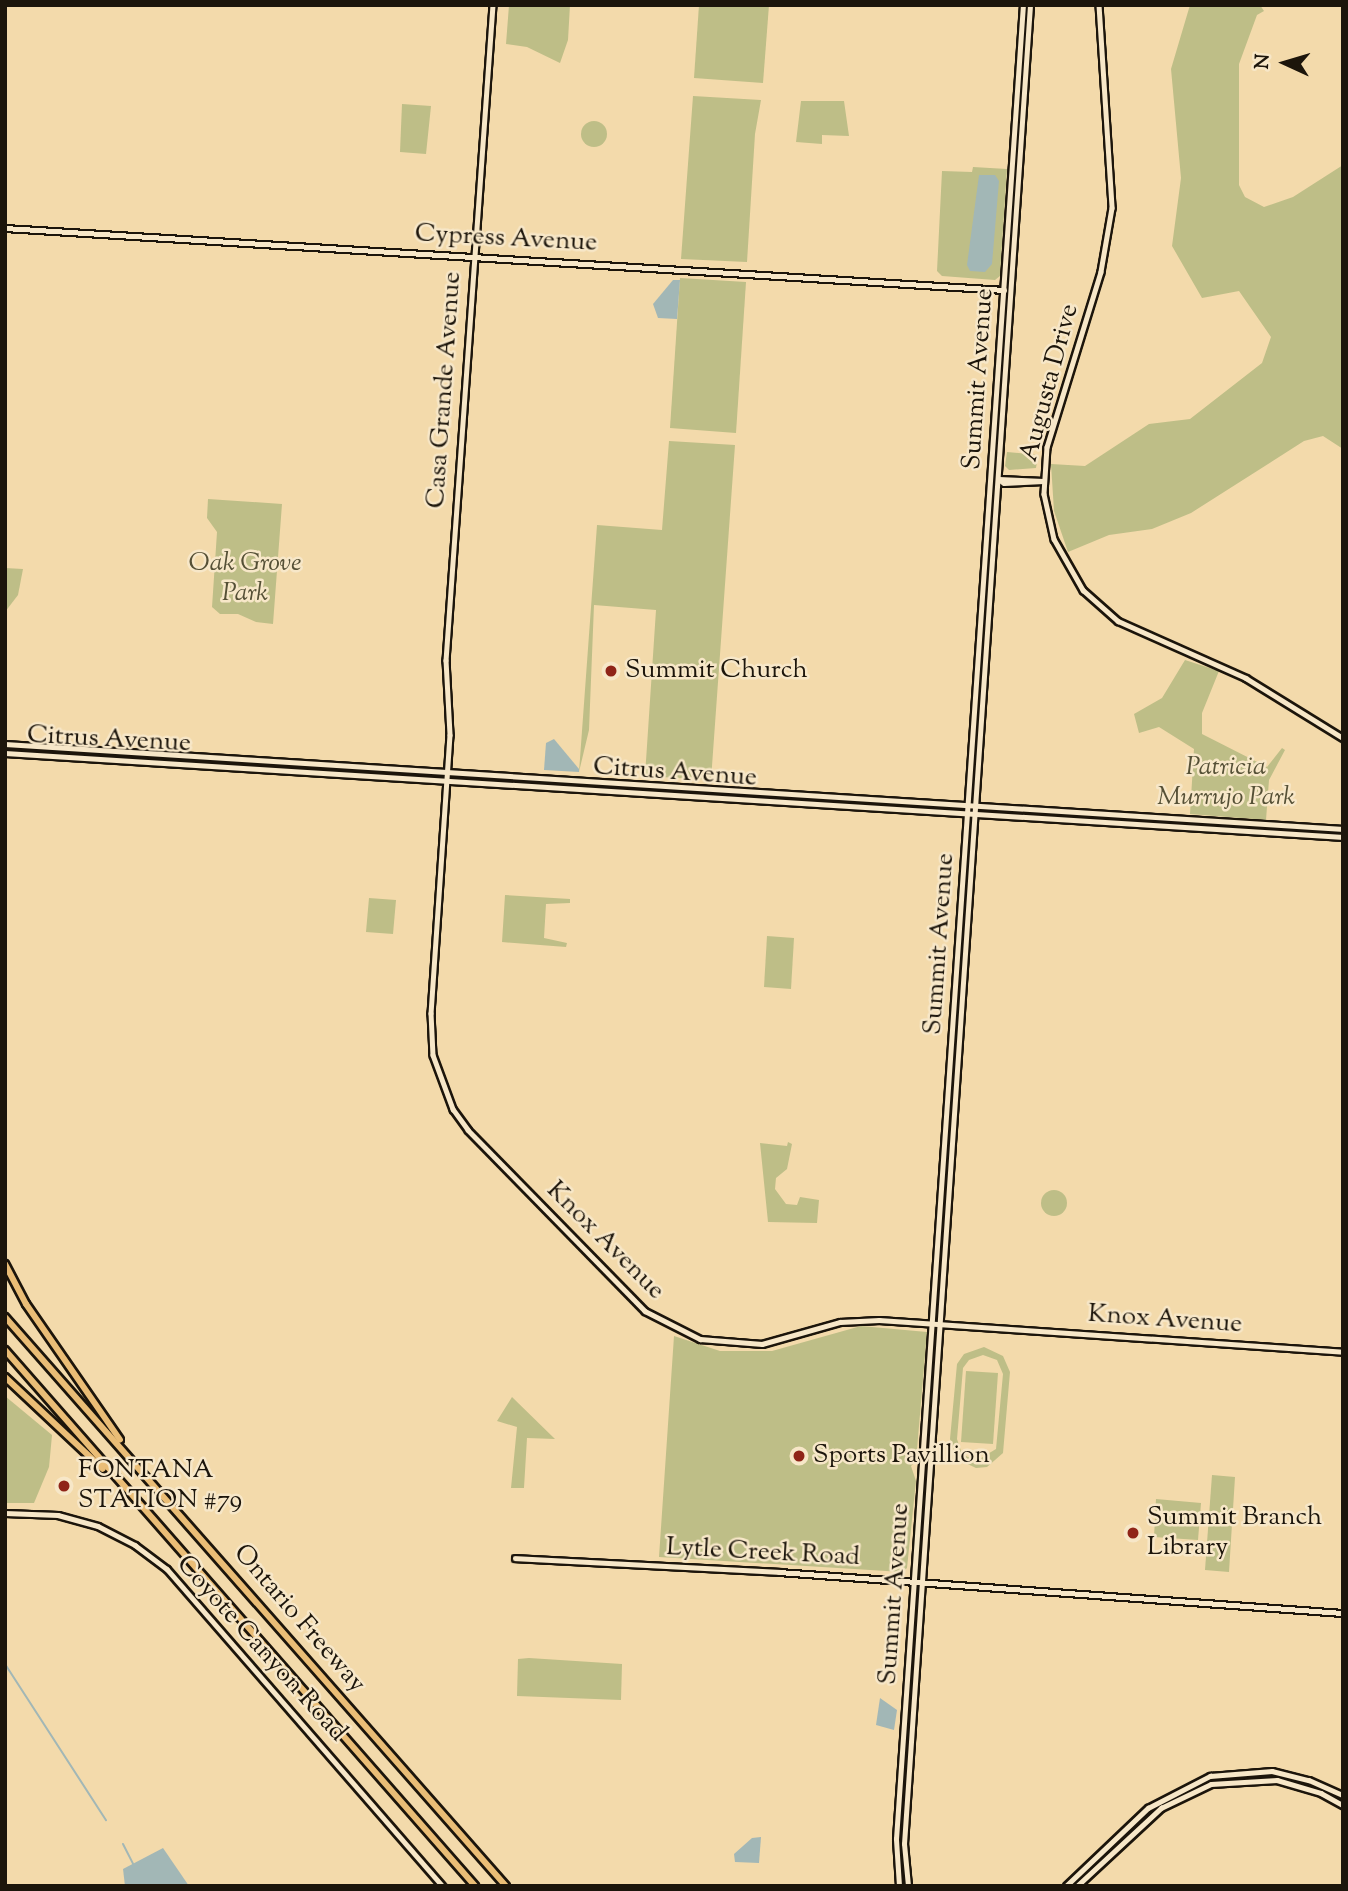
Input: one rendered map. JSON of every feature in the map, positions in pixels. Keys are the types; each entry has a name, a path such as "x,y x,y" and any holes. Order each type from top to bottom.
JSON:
{"highway":[{"path":"5,1264 26,1304 115,1426 122,1445"},
{"name":"Ontario Freeway","path":"5,1317 122,1445 506,1886"},
{"name":"Ontario Freeway","path":"5,1350 475,1886"},
{"path":"5,1377 125,1488"}],"main road":[{"name":"Casa Grande Avenue","path":"447,778 446,660 493,5"},
{"name":"Summit Avenue","path":"899,1886 896,1839 934,1324 1023,5"},
{"name":"Summit Avenue","path":"908,1886 904,1843 924,1583 1030,5"},
{"name":"Augusta Drive","path":"1098,5 1112,177 1111,224 1101,272 1049,438 1044,481 1047,513 1059,551 1083,590 1106,612 1146,635 1246,678 1343,738"},
{"name":"Cypress Avenue","path":"5,228 1004,290"},
{"path":"999,479 1044,481"},
{"name":"Citrus Avenue","path":"5,744 977,803 1343,829"},
{"name":"Citrus Avenue","path":"5,753 976,811 1343,837"},
{"name":"Knox Avenue","path":"447,778 431,1038 442,1087 468,1130 645,1311 687,1335 750,1346 854,1320 1343,1352"},
{"name":"Coyote Canyon Road","path":"5,1513 58,1515 98,1527 135,1545 167,1569 443,1886"},
{"name":"Lytle Creek Road","path":"515,1558 914,1581 1343,1614"},
{"path":"1066,1886 1148,1808 1178,1788 1210,1776 1272,1772 1309,1780 1343,1796"},
{"path":"1077,1886 1161,1808 1211,1784 1277,1780 1321,1793 1343,1805"}],"green space":[{"path":"509,5 570,5 568,40 560,63 527,47 506,44"},
{"path":"699,5 769,5 763,83 694,78"},
{"path":"1190,5 1260,5 1264,11 1257,15 1239,64 1239,185 1245,197 1264,207 1293,197 1343,165 1343,449 1323,436 1304,441 1191,513 1152,529 1109,535 1068,552 1054,511 1051,464 1085,466 1149,424 1190,419 1262,363 1271,337 1239,291 1202,298 1172,246 1181,178 1171,69"},
{"path":"693,96 761,100 755,134 747,262 681,259"},
{"path":"801,101 844,101 849,136 822,135 822,144 796,142"},
{"path":"402,104 431,106 426,154 400,152"},
{"path":"594,121 603,125 607,134 603,143 594,147 585,143 581,134 585,125"},
{"path":"973,167 1007,169 1000,276 995,280 942,276 937,271 942,171 972,172"},
{"path":"680,278 746,282 736,433 670,428"},
{"path":"669,441 735,445 711,780 645,776 656,610 594,605 589,730 579,772 597,525 662,530"},
{"path":"1007,452 1038,455 1036,468 1009,470 1005,466"},
{"name":"Oak Grove Park","path":"208,499 282,504 273,624 256,622 238,614 220,614 212,607 217,532 207,518"},
{"path":"5,568 23,569 18,595 5,612"},
{"name":"Patricia Murrujo Park","path":"1185,660 1219,671 1202,713 1202,734 1267,767 1282,748 1285,750 1269,780 1266,820 1190,814 1194,749 1159,727 1139,733 1134,714 1162,698"},
{"path":"505,895 570,899 570,903 546,904 544,938 567,943 566,947 502,942"},
{"path":"369,898 396,900 393,934 366,932"},
{"path":"767,936 794,938 791,989 764,987"},
{"path":"788,1142 792,1144 787,1169 776,1178 775,1189 786,1204 797,1205 800,1197 819,1200 817,1223 768,1222 760,1143 787,1146"},
{"path":"1054,1190 1063,1194 1067,1203 1063,1212 1054,1216 1045,1212 1041,1203 1045,1194"},
{"path":"861,1326 927,1332 916,1461 911,1466 916,1481 907,1568 902,1572 659,1557 674,1336 720,1351 772,1351"},
{"path":"984,1347 1003,1356 1010,1372 1003,1453 987,1467 976,1468 957,1459 950,1439 957,1364 964,1354","holes":["983,1355 997,1360 1003,1374 996,1449 976,1461 962,1454 957,1439 963,1368 969,1360"]},
{"path":"966,1371 998,1373 993,1444 961,1442"},
{"path":"5,1396 52,1435 49,1467 34,1503 5,1503"},
{"path":"512,1397 555,1439 527,1438 524,1488 511,1488 517,1427 497,1421"},
{"path":"1212,1475 1235,1477 1229,1572 1205,1570"},
{"path":"1156,1499 1201,1503 1198,1540 1154,1537"},
{"path":"518,1659 622,1664 621,1700 517,1696"}],"shaded area":[{"path":"979,175 995,175 999,181 992,264 985,272 970,271 967,265"},
{"path":"673,280 680,280 677,319 658,318 653,304"},
{"path":"554,739 579,772 544,770 546,743"},
{"path":"880,1698 897,1710 894,1730 876,1725"},
{"path":"761,1837 759,1863 735,1862 734,1854 752,1838"},
{"path":"163,1848 189,1886 125,1886 123,1869"}],"waterway":[{"path":"5,1664 106,1820"},
{"path":"123,1844 133,1864"}],"place":[{"name":"Summit Church","path":"611,671"},
{"name":"Sports Pavillion","path":"799,1456"},
{"name":"FONTANA STATION #79","path":"64,1486"},
{"name":"Summit Branch Library","path":"1133,1533"}]}
